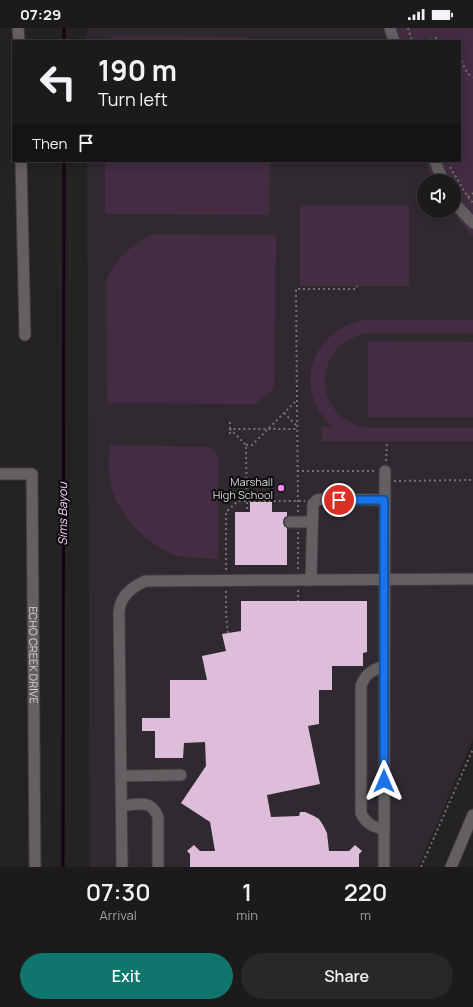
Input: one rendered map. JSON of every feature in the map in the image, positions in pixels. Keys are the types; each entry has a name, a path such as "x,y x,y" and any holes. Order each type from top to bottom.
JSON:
{"street":[{"path":"18,28 19,40"},
{"path":"390,28 394,40"},
{"path":"21,162 24,335"},
{"path":"435,162 440,174"},
{"path":"461,210 473,223"},
{"name":"ECHO CREEK DRIVE","path":"0,474 32,474 35,867"},
{"path":"384,867 385,476"},
{"path":"311,580 313,504 317,500 324,499 384,500"},
{"path":"294,522 312,522"},
{"path":"122,867 119,612 123,598 132,587 145,581 473,579"},
{"path":"384,666 372,670 363,680 361,686 361,813 364,819 374,827 384,829"},
{"path":"121,776 181,775"},
{"path":"122,806 142,804 151,806 155,810 158,817 158,867"},
{"path":"451,867 473,816"}],"path":[{"path":"408,28 412,40"},
{"path":"429,40 436,38"},
{"path":"461,59 469,75 473,77"},
{"path":"448,164 473,203"},
{"path":"468,197 473,193"},
{"path":"298,601 294,522 298,501 296,289 356,289 357,286"},
{"path":"246,445 252,445 297,400"},
{"path":"284,413 297,425"},
{"path":"230,422 230,436"},
{"path":"230,428 297,429"},
{"path":"230,428 246,445 247,509"},
{"path":"385,476 387,441"},
{"path":"297,471 473,480"},
{"path":"228,634 225,581 226,512 238,501 309,501 313,504"},
{"path":"422,867 473,749"}],"shaded area":[{"path":"87,28 383,28 387,40 87,40"},
{"path":"383,28 473,28 473,236 457,218 461,218 461,174 430,174 426,162 461,162 461,40 387,40"},
{"path":"111,36 248,37 248,40 112,40"},
{"name":"Marshall High School","path":"87,162 426,162 430,174 417,174 417,218 457,218 473,236 473,739 418,867 90,867"},
{"path":"105,162 270,162 269,215 105,214"},
{"path":"300,205 409,205 409,286 300,286"},
{"path":"155,234 276,235 274,389 256,404 107,403 106,284 108,276 112,268 124,254 132,247"},
{"path":"364,320 473,320 473,333 370,333 344,342 331,357 325,376 325,385 328,397 337,413 353,424 370,428 473,428 473,441 322,441 322,427 333,427 320,412 313,396 310,380 313,363 320,348 331,336 346,326"},
{"path":"368,341 473,342 473,417 368,417"},
{"path":"110,445 210,447 219,457 218,559 177,556 155,545 136,529 120,508 111,485 109,472"}],"building":[{"path":"250,502 272,502 272,512 287,512 287,516 284,518 283,522 284,526 287,528 287,565 235,565 235,512 250,512"},
{"path":"241,601 367,601 367,652 363,653 363,666 332,666 332,690 319,690 319,724 308,726 320,784 267,795 271,817 299,816 300,812 305,812 319,819 327,833 329,851 349,851 355,845 362,851 359,854 359,867 190,867 190,854 187,851 194,845 200,851 215,851 210,822 181,803 206,766 205,742 184,743 183,758 155,758 155,731 142,731 142,718 170,718 170,680 207,680 202,656 226,651 222,634 241,631"}],"waterway":[{"name":"Sims Bayou","path":"64,28 64,40"},
{"name":"Sims Bayou","path":"63,867 64,162"}],"place":[{"name":"Marshall High School","path":"281,488"}],"route":[{"path":"339,500 384,500 384,781"}]}
